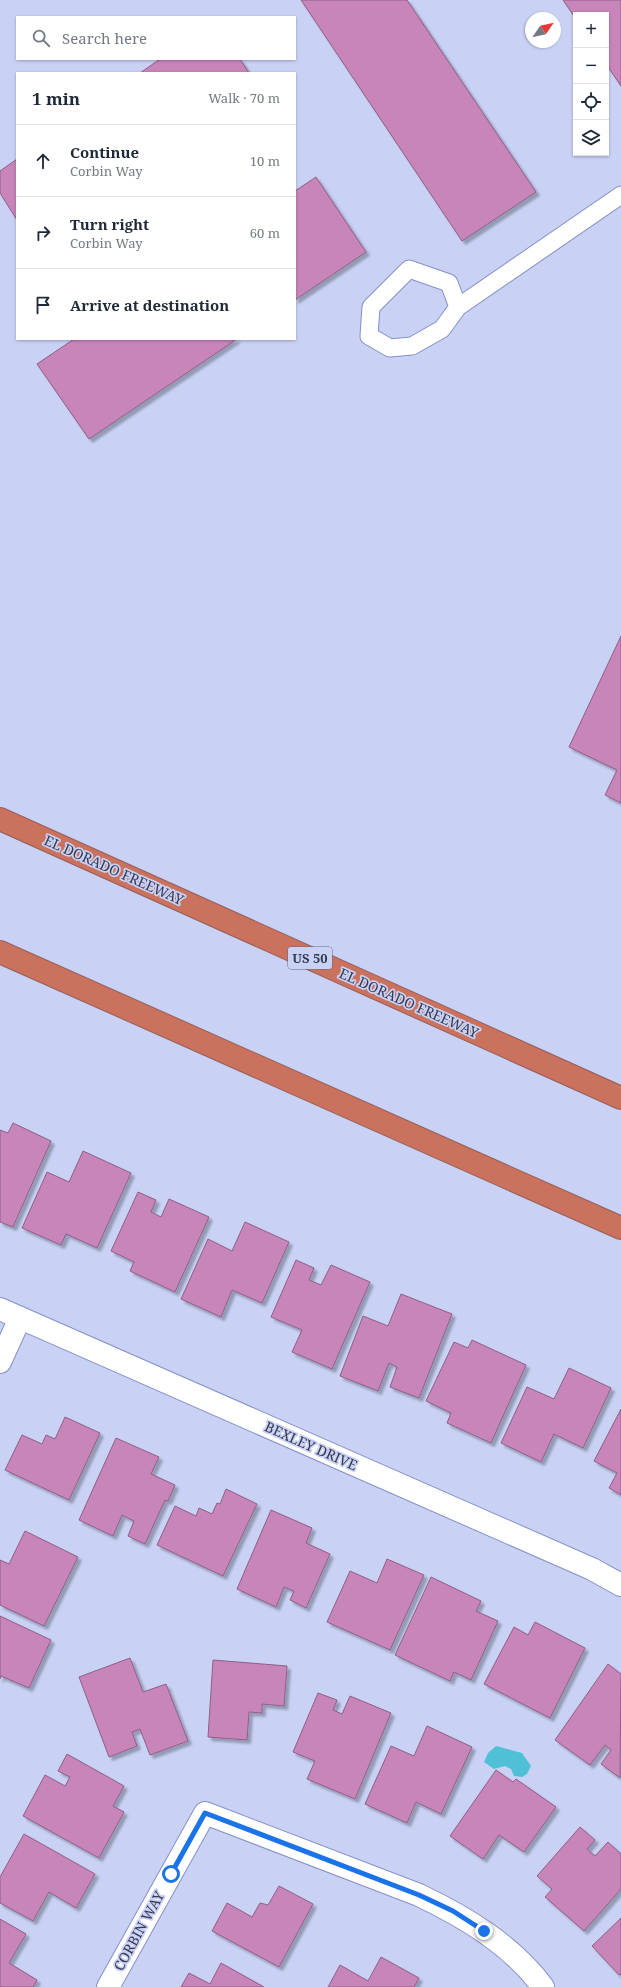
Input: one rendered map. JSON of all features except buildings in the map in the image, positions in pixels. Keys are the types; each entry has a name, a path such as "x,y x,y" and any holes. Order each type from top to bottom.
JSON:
{"highway":[{"name":"EL DORADO FREEWAY","path":"0,819 621,1098"},
{"path":"0,952 621,1228"}],"street":[{"name":"BEXLEY DRIVE","path":"0,1309 592,1569 621,1585"},
{"path":"0,1362 20,1318"},
{"name":"CORBIN WAY","path":"108,1987 205,1813 419,1895 453,1911 484,1931 513,1955 543,1987"}],"lane":[{"path":"458,307 449,283 409,269 371,307 369,336 390,348 412,346 442,329 458,307 621,195"}],"water":[{"path":"496,1746 522,1753 531,1766 527,1774 522,1777 514,1776 511,1769 505,1766 494,1769 484,1762 488,1753"}],"route":[{"path":"171,1874 205,1813 419,1895 453,1911 484,1931"}]}
